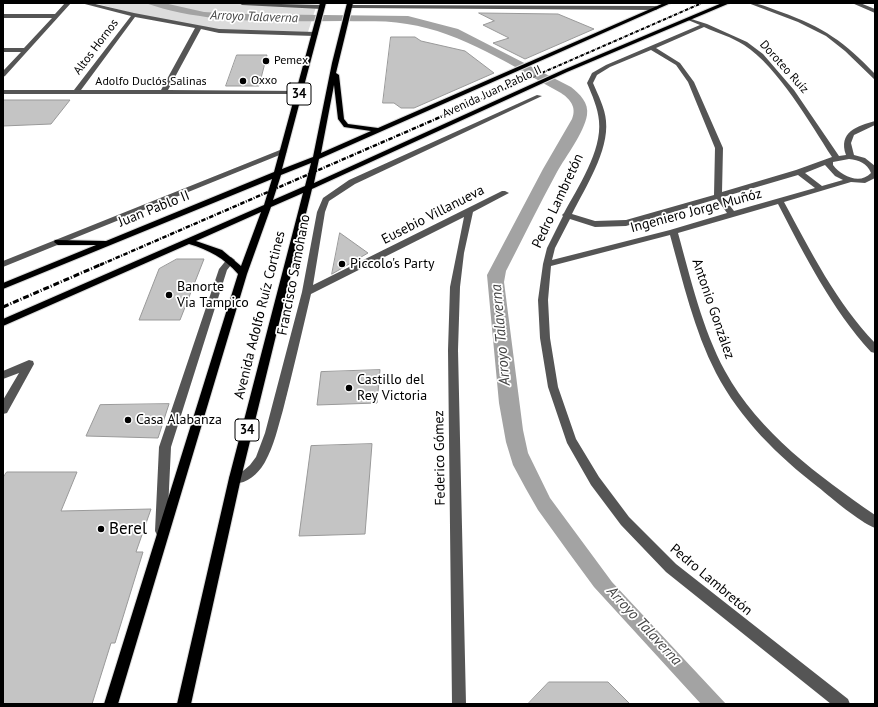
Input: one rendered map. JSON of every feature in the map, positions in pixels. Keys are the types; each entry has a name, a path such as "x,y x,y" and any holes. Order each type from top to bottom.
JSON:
{"main road":[{"name":"Avenida Juan Pablo II","path":"316,158 668,3"},
{"name":"Avenida Juan Pablo II","path":"268,205 565,70 728,3"},
{"name":"Avenida Adolfo Ruíz Cortines","path":"111,704 243,274 268,205 322,5"},
{"name":"Avenida Adolfo Ruíz Cortines","path":"184,704 235,478 316,158 335,63 349,5"},
{"path":"335,63 341,119 346,126 381,130"},
{"name":"Juan Pablo II","path":"3,286 276,173 316,158"},
{"path":"3,322 268,205"},
{"path":"188,241 214,249 231,260 243,274"},
{"path":"58,242 109,242"}],"street":[{"path":"3,75 68,3"},
{"path":"84,3 134,15 235,32 315,34"},
{"path":"243,3 322,5"},
{"path":"752,3 786,15 828,35 875,78"},
{"path":"854,3 875,11"},
{"path":"349,5 601,5 656,8"},
{"name":"Altos Hornos","path":"75,93 134,15"},
{"path":"3,16 55,16"},
{"name":"Doroteo Ruíz","path":"690,19 745,43 761,55 792,91 833,159 829,165 836,173 851,180"},
{"name":"Pedro Lambretón","path":"705,25 608,66 594,74 591,78 591,88 601,111 603,122 602,139 593,164 566,215 551,248 546,264 543,300 545,338 553,388 571,440 595,481 625,521 671,568 843,704"},
{"path":"163,93 199,27"},
{"path":"651,47 672,58 678,64 691,82 700,100 719,148 718,195 732,214"},
{"path":"3,50 26,50"},
{"name":"Adolfo Duclós Salinas","path":"3,92 299,92"},
{"name":"Francisco Samohano","path":"235,478 246,475 254,469 263,452 282,394 307,292 317,226 326,200 352,182 540,96"},
{"path":"874,177 874,169 869,164 851,157 846,147 848,137 854,132 875,123"},
{"path":"3,264 283,152"},
{"name":"Ingeniero Jorge Muñóz","path":"566,215 595,224 626,223 799,172 833,159 851,157"},
{"path":"799,172 820,188"},
{"name":"Ingeniero Jorge Muñóz","path":"546,264 673,232 820,188 851,180 867,180 874,177"},
{"name":"Eusebio Villanueva","path":"307,292 505,193"},
{"path":"780,201 824,283 845,316 875,349"},
{"name":"Federico Gómez","path":"459,704 453,350 455,288 460,253 469,212"},
{"name":"Antonio González","path":"673,232 708,345 721,374 742,405 774,442 812,475 875,522"},
{"path":"161,538 165,447 222,269 231,260"},
{"path":"3,375 29,364 3,410"}],"shaded area":[{"path":"94,3 222,3 316,7 308,32 218,30 136,14"}],"water":[{"name":"Arroyo Talaverna","path":"145,3 164,3 204,12 237,14 408,16 458,29 571,87 581,96 587,107 585,122 537,209 506,271 504,282 523,430 528,453 550,498 612,582 726,704 701,704 594,587 538,510 513,465 506,442 499,403 487,275 543,169 572,119 574,111 570,101 561,93 487,52 447,34 427,28 383,22 268,21 218,18 169,10"}],"building":[{"path":"479,13 558,14 594,29 525,59 493,43 509,38 483,25 494,21"},
{"path":"391,37 415,37 421,41 465,51 494,73 414,108 401,108 394,103 383,103"},
{"path":"237,55 267,55 259,86 226,86"},
{"path":"3,100 70,100 51,124 3,126"},
{"name":"Piccolo's Party","path":"340,233 368,253 332,274"},
{"name":"Banorte Via Tampico","path":"177,259 204,259 180,320 139,320 159,269"},
{"name":"Castillo del Rey Victoria","path":"380,370 377,403 317,405 321,372"},
{"name":"Casa Alabanza","path":"169,404 158,438 86,436 100,405"},
{"path":"372,444 365,534 299,536 311,446"},
{"path":"7,472 77,472 61,511 151,509 136,552 143,552 115,643 111,643 92,704 3,704 3,478"},
{"path":"549,682 608,682 630,704 528,704"}],"railway":[{"path":"443,116 702,3"},
{"path":"100,265 445,115"},
{"path":"3,307 102,264"}],"place":[{"name":"Pemex","path":"266,61"},
{"name":"Oxxo","path":"243,81"},
{"name":"Piccolo's Party","path":"342,264"},
{"name":"Banorte Via Tampico","path":"169,295"},
{"name":"Castillo del Rey Victoria","path":"349,388"},
{"name":"Casa Alabanza","path":"128,420"},
{"name":"Berel","path":"101,529"}]}
